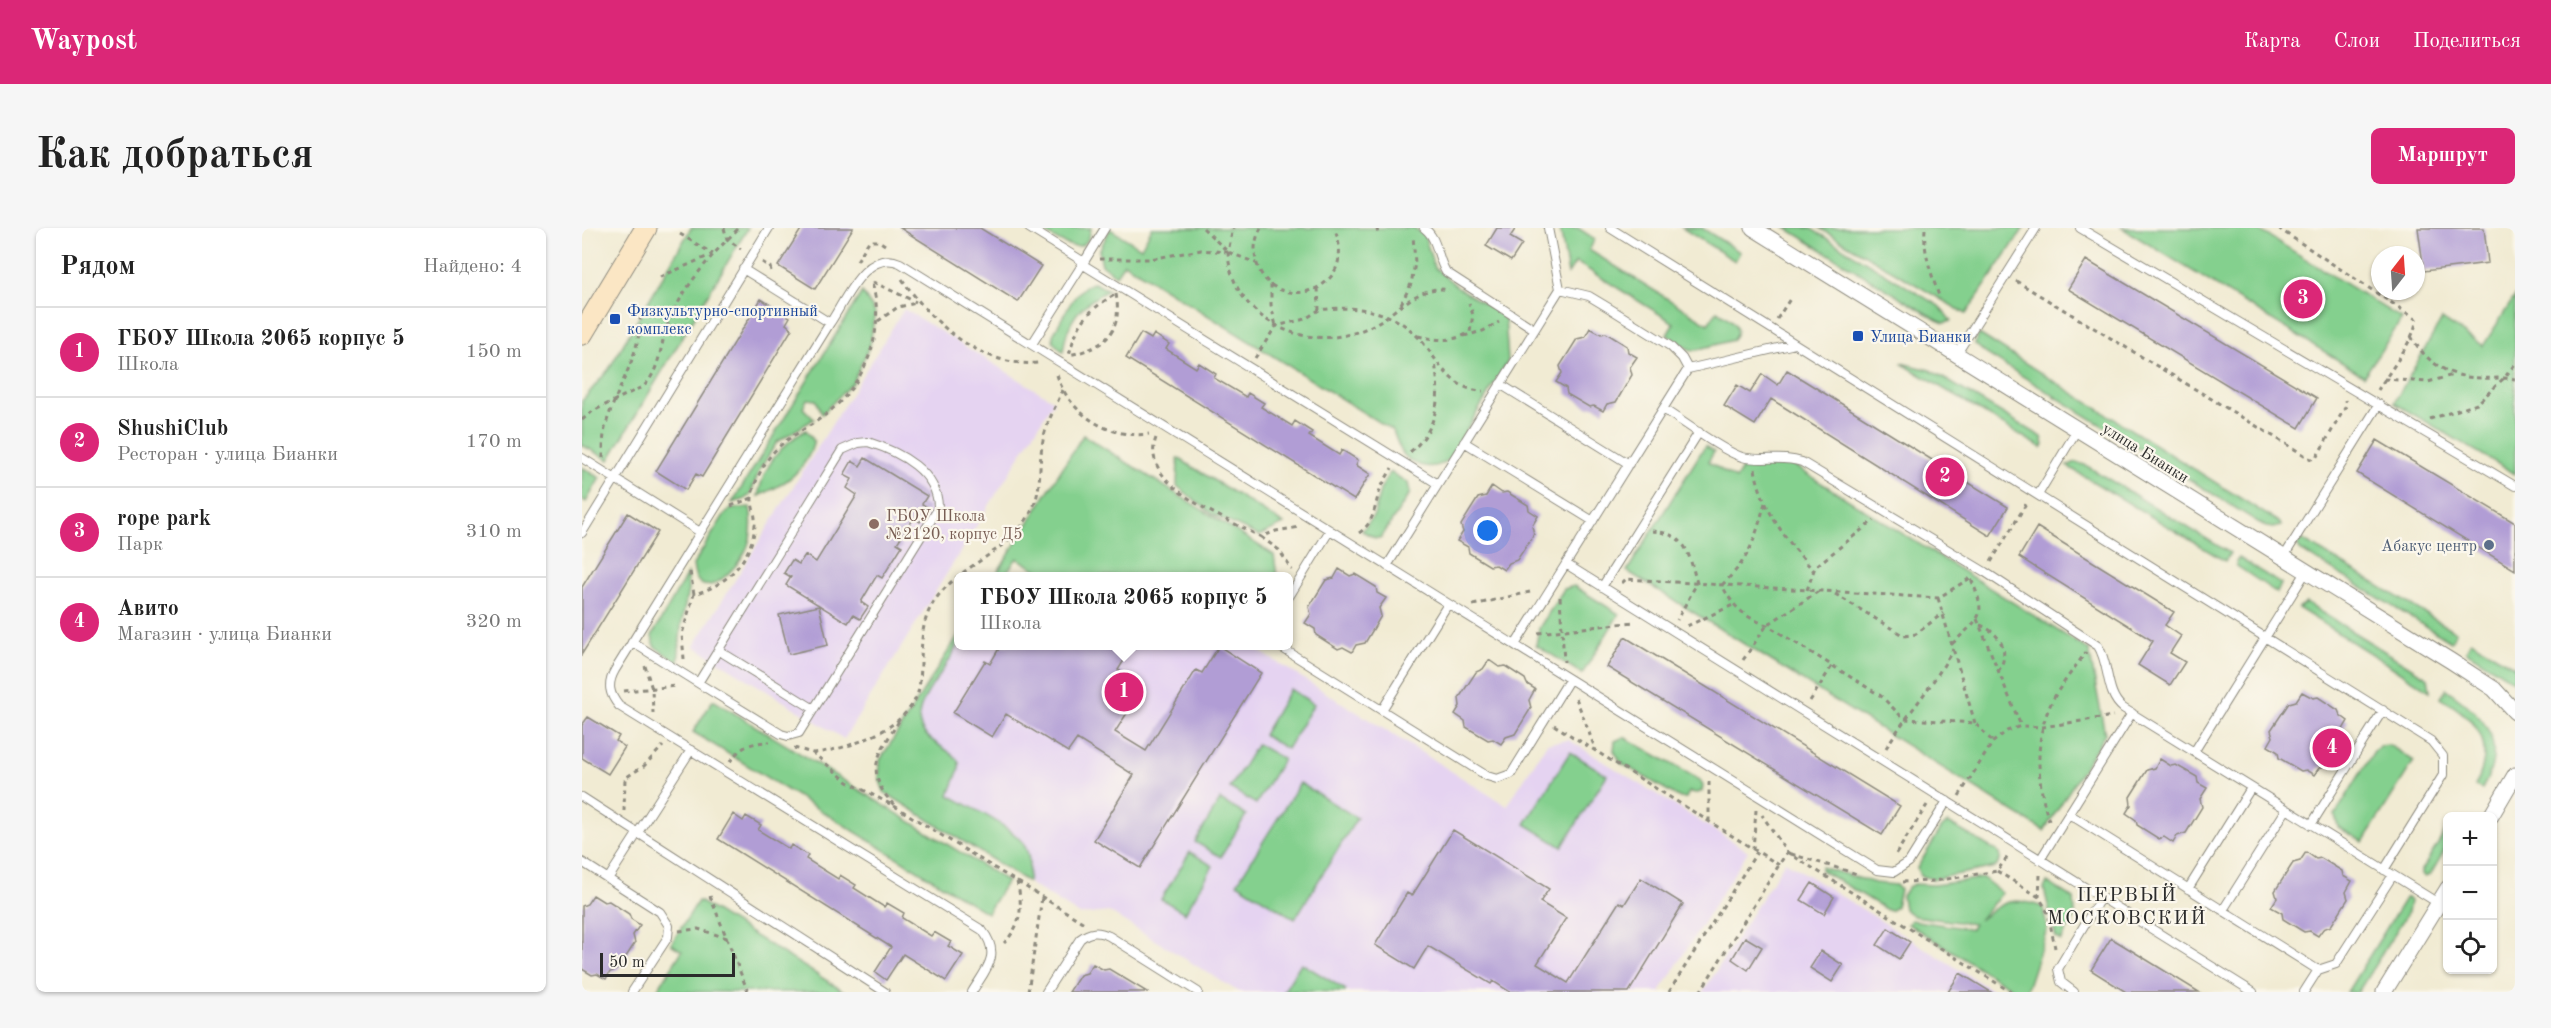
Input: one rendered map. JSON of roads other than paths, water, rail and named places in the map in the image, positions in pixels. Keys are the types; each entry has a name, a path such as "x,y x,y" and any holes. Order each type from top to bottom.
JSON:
{"main road":[{"path":"582,334 646,228"}],"street":[{"name":"улица Бианки","path":"1753,228 2493,689 2515,712"},
{"path":"2493,812 2515,775"},
{"path":"2384,992 2443,896"}],"lane":[{"path":"582,534 769,228"},
{"path":"1029,228 1249,368 1438,484"},
{"path":"1032,344 1105,228"},
{"path":"1424,228 1433,237 1438,258 1446,272 1534,329"},
{"path":"1387,566 1560,289 1548,228"},
{"path":"1610,228 2431,741 2440,749 2445,765 2443,775 2384,870"},
{"path":"1956,355 2036,228"},
{"path":"2079,228 2515,486"},
{"path":"972,992 991,963 992,953 989,939 982,930 619,706 610,693 612,675 830,323 863,273 878,262 886,260 900,263 1032,344 1877,870 1894,872 1909,862 1950,803"},
{"path":"743,269 830,323"},
{"path":"1560,289 1589,296 1670,346 1682,358 1688,369"},
{"path":"1515,645 1688,369 1795,344"},
{"path":"1498,387 1629,464"},
{"path":"2283,558 2379,404"},
{"path":"1663,409 1736,454 1754,459 1787,458 1802,462 1985,572 2093,642 2105,659 2115,699 2132,713 2438,903"},
{"path":"2036,494 2077,430"},
{"path":"1602,587 1700,432"},
{"path":"631,644 781,734 788,736 799,733 938,509 936,489 923,471 884,447 868,442 858,443 842,450 698,683"},
{"path":"1464,442 1593,521"},
{"path":"582,459 700,532"},
{"path":"1293,590 1330,530"},
{"path":"1566,564 2253,992"},
{"path":"2194,752 2306,572"},
{"path":"1382,710 1448,604"},
{"path":"718,650 814,709"},
{"path":"1287,650 1487,776 1497,779 1511,774 1569,680"},
{"path":"2311,825 2383,710"},
{"path":"2040,860 2132,713"},
{"path":"608,879 691,750"},
{"path":"2188,889 2251,788"},
{"path":"582,797 885,992"},
{"path":"2223,910 2286,810"},
{"path":"2069,814 2318,970"},
{"path":"582,862 660,912 669,926 668,937 632,992"},
{"path":"2304,992 2318,970 2336,964 2393,875"},
{"path":"2074,992 2061,982 2058,969 2101,897"},
{"path":"1046,992 1080,939 1086,934 1098,932 1109,936 1186,989 1198,992"}],"place":[{"name":"rope park","path":"2303,299"},
{"name":"Физкультурно-спортивный комплекс","path":"615,319"},
{"name":"Улица Бианки","path":"1858,336"},
{"name":"ShushiClub","path":"1945,477"},
{"name":"ГБОУ Школа №2120, корпус Д5","path":"874,524"},
{"name":"Абакус центр","path":"2489,545"},
{"name":"ГБОУ Школа 2065 корпус 5","path":"1124,692"},
{"name":"Авито","path":"2332,748"}],"district":[{"name":"ПЕРВЫЙ МОСКОВСКИЙ","path":"2127,906"}]}
